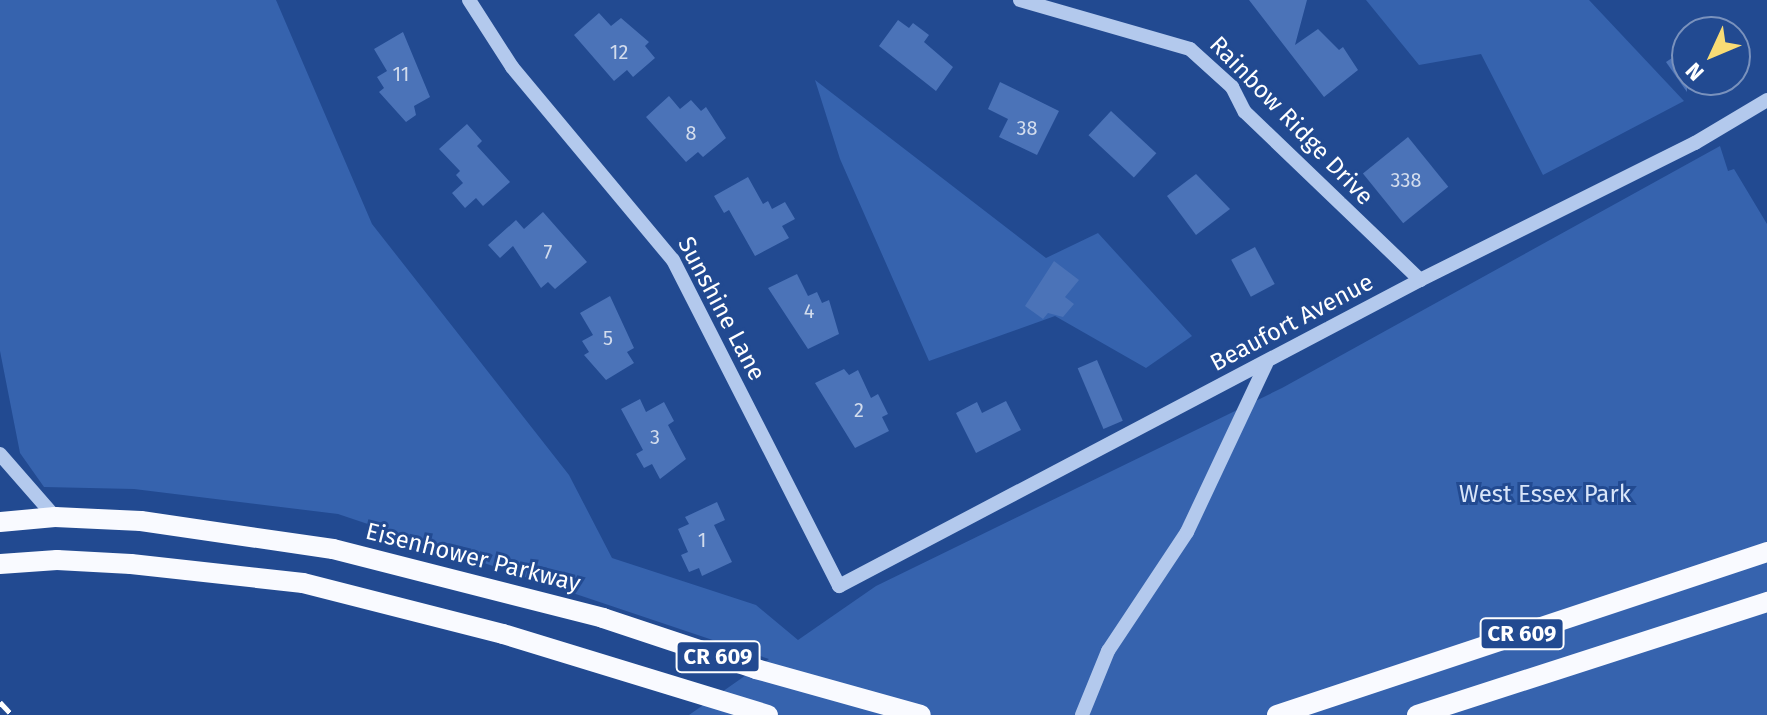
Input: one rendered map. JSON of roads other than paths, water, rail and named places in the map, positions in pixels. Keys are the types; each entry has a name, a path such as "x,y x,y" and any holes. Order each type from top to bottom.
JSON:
{"main road":[{"name":"Eisenhower Parkway","path":"0,522 55,517 141,521 333,549 603,618 756,669 921,715"},
{"name":"CR 609","path":"1277,715 1767,552"},
{"name":"CR 609","path":"0,564 57,560 131,564 303,583 503,634 768,715"},
{"name":"CR 609","path":"1417,715 1767,602"}],"street":[{"name":"Sunshine Lane","path":"469,0 512,67 673,260 839,586"},
{"name":"Rainbow Ridge Drive","path":"1020,0 1190,49 1232,87 1245,112 1420,280"},
{"name":"Beaufort Avenue","path":"839,586 1420,280 1695,143 1767,100"},
{"path":"1082,715 1108,651 1187,532 1266,363"},
{"path":"0,454 55,517"}],"railway":[{"path":"0,702 12,715"}],"park label":[{"name":"West Essex Park","path":"1545,495"}]}
